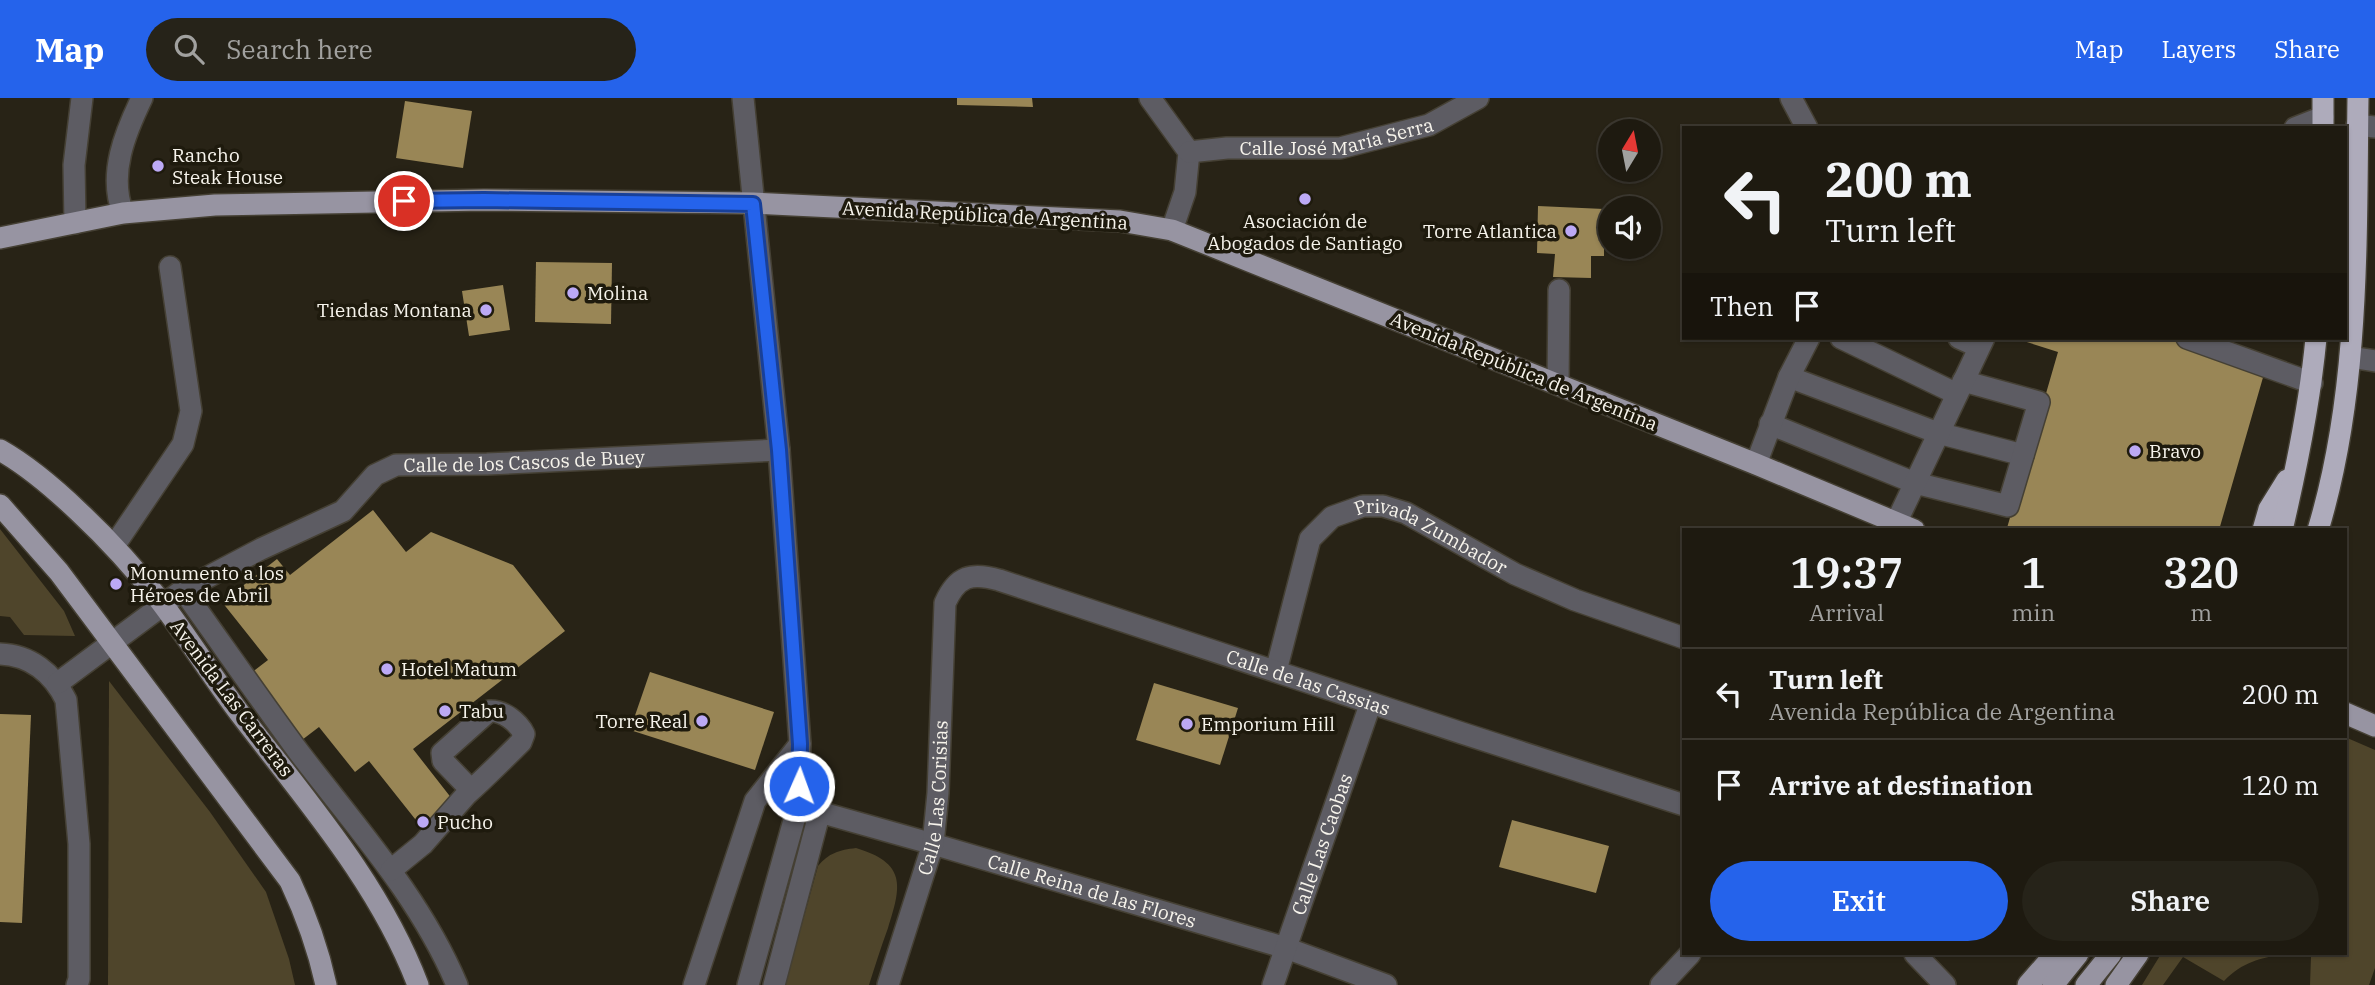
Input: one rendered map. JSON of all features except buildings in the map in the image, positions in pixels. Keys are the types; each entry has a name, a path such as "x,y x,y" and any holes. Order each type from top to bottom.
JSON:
{"highway":[{"path":"2318,528 2342,420 2350,357 2366,126 2358,98"},
{"path":"2282,528 2298,464 2312,383 2316,340"},
{"path":"2264,528 2269,509 2298,464"}],"main road":[{"name":"Avenida República de Argentina","path":"0,238 123,212 215,205 484,200 753,204 1120,221 1172,230 1756,464 1905,527"},
{"name":"Avenida Las Carreras","path":"0,450 50,484 114,546 162,604 240,714 311,803 357,870 390,927 418,985"},
{"path":"0,505 60,572 290,881 319,951 326,985"},
{"path":"2347,714 2375,726"},
{"path":"2028,985 2053,955"},
{"path":"2053,985 2077,955"},
{"path":"2085,985 2110,955"},
{"path":"2116,985 2137,955"}],"street":[{"path":"75,223 74,165 82,98"},
{"path":"123,212 118,199 118,163 128,127 142,98"},
{"path":"743,98 779,450 800,744 798,806 748,985"},
{"path":"1150,98 1189,152 1185,192 1172,230"},
{"name":"Calle José María Serra","path":"1189,152 1227,148 1340,148 1429,125 1478,98"},
{"path":"1790,98 1806,126"},
{"path":"2299,126 2323,114"},
{"path":"114,546 183,444 191,411 170,267"},
{"path":"1558,384 1559,290"},
{"path":"1756,464 1789,377 1808,340"},
{"path":"1770,424 1915,483 2008,506 2039,402 1960,388 1846,340"},
{"path":"2193,340 2312,383"},
{"path":"1905,527 1915,483 1981,342"},
{"path":"2350,357 2375,361"},
{"path":"1789,377 1938,433 2023,455"},
{"name":"Calle de los Cascos de Buey","path":"58,683 183,590 342,511 375,475 396,465 487,464 779,450"},
{"name":"Privada Zumbador","path":"1276,671 1311,539 1332,517 1363,506 1383,506 1406,513 1515,574 1575,600 1682,637"},
{"name":"Calle de las Cassias","path":"945,603 951,589 962,579 985,576 1276,671 1370,705 1682,804"},
{"path":"183,590 299,751 391,870 436,939 457,985"},
{"name":"Calle Las Corisias","path":"888,985 933,844 938,793 945,603"},
{"path":"0,654 12,654 39,665 58,683 66,699 79,844 77,985"},
{"name":"Calle Las Caobas","path":"1273,985 1370,705"},
{"path":"694,985 755,801 800,744"},
{"path":"391,870 423,844 471,790"},
{"name":"Calle Reina de las Flores","path":"798,806 1286,948 1385,985"},
{"path":"774,985 820,811"},
{"path":"1661,985 1689,955"},
{"path":"1916,955 1945,985"}],"shaded area":[{"path":"0,529 64,611 75,636 24,635 10,617 0,616"},
{"path":"109,681 210,812 266,892 295,985 108,985"},
{"path":"2347,738 2375,750 2375,968 2369,985 2310,985 2311,957 2347,955"},
{"path":"856,848 884,861 896,877 893,913 869,985 785,985 818,866 835,853"},
{"path":"2160,955 2280,955 2252,962 2224,981 2183,957 2163,985 2142,985"}],"place":[{"name":"Rancho Steak House","path":"158,166"},
{"name":"Asociación de Abogados de Santiago","path":"1305,199"},
{"name":"Torre Atlantica","path":"1571,231"},
{"name":"Molina","path":"573,293"},
{"name":"Tiendas Montana","path":"486,310"},
{"name":"Bravo","path":"2135,451"},
{"name":"Monumento a los Héroes de Abril","path":"116,584"},
{"name":"Hotel Matum","path":"387,669"},
{"name":"Tabu","path":"445,711"},
{"name":"Torre Real","path":"702,721"},
{"name":"Emporium Hill","path":"1187,724"},
{"name":"Pucho","path":"423,822"}],"route":[{"path":"404,201 753,204 779,450 800,744 799,786"}]}
